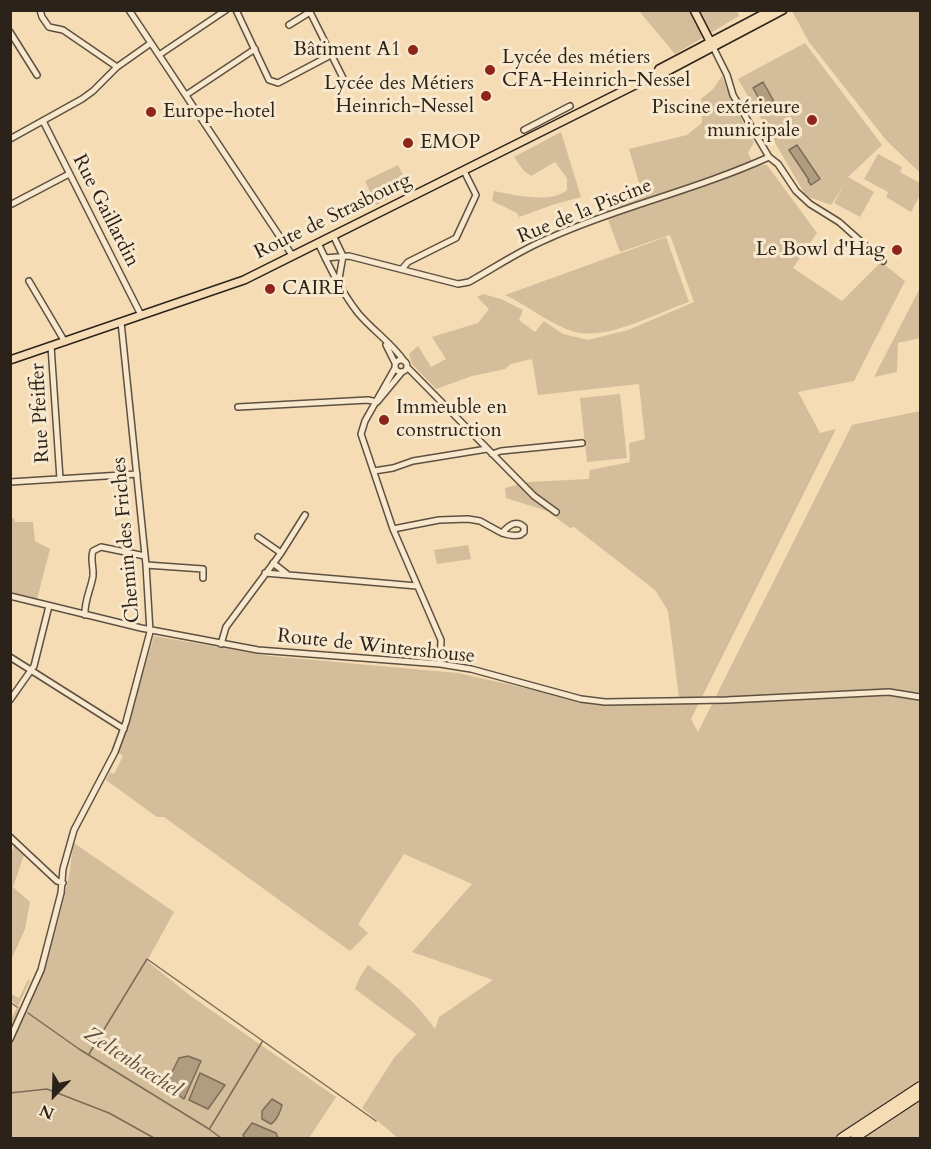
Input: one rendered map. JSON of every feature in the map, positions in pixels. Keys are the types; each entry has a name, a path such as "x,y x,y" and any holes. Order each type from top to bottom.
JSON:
{"highway":[{"path":"841,1138 921,1086"},
{"path":"855,1138 921,1095"}],"main road":[{"path":"694,10 712,45"},
{"name":"Route de Strasbourg","path":"10,360 244,280 657,74 662,74 771,10"},
{"name":"Route de Strasbourg","path":"712,45 783,10"}],"street":[{"path":"40,10 42,17 50,27 63,30 117,67"},
{"path":"129,10 292,255"},
{"path":"159,55 226,10"},
{"path":"236,10 269,80 278,83 331,56"},
{"path":"289,26 309,11 346,84"},
{"path":"10,32 37,75"},
{"path":"10,139 93,91 117,67 151,43"},
{"path":"712,45 727,75 733,95 769,156 778,164 796,191 810,204 839,222 884,261"},
{"path":"186,95 255,49"},
{"path":"524,130 570,106"},
{"name":"Rue Gaillardin","path":"43,121 141,315"},
{"name":"Rue de la Piscine","path":"325,258 349,256 458,284 469,282 544,240 736,172 769,156"},
{"path":"402,269 408,262 456,238 476,195 464,171"},
{"path":"10,205 69,174"},
{"path":"333,235 343,256 338,284"},
{"path":"318,243 338,284 404,368"},
{"path":"29,281 65,342"},
{"name":"Chemin des Friches","path":"10,1040 41,970 67,875 69,849 78,820 115,752 124,729 150,630 146,565 121,322"},
{"path":"382,339 395,366"},
{"name":"Rue Pfeiffer","path":"51,346 60,479"},
{"path":"440,664 441,640 393,529 362,434 363,425 398,361 421,380 534,496 556,512"},
{"path":"395,366 404,368"},
{"path":"375,405 404,368"},
{"path":"238,407 353,400 375,405"},
{"path":"492,454 501,451 582,443"},
{"path":"375,471 413,461 487,448"},
{"path":"10,482 137,474"},
{"path":"221,644 226,627 281,553 304,515"},
{"path":"393,529 439,520 468,519 480,521 502,533"},
{"path":"258,537 281,553"},
{"path":"85,615 84,607 93,575 91,556 93,551 101,547 145,556"},
{"path":"273,563 289,575"},
{"path":"146,565 203,569 203,578"},
{"path":"265,573 417,586"},
{"name":"Route de Wintershouse","path":"10,596 150,630 258,651 440,664 471,669 580,699 605,702 889,692 921,697"},
{"path":"10,700 32,670 49,606"},
{"path":"10,657 124,729"},
{"path":"10,837 44,868 58,876 63,883"}],"shaded area":[{"path":"639,11 737,11 739,16 675,54"},
{"path":"792,11 920,11 920,173 886,140 809,42"},
{"name":"Piscine extérieure municipale","path":"805,43 882,145 848,177 874,192 860,217 834,203 844,185 831,205 806,196 738,79"},
{"path":"722,76 731,100 754,142 748,153 754,165 767,165 817,233 793,268 842,301 881,262 905,281 854,381 798,392 820,433 836,429 691,719 698,732 852,425 920,411 920,1138 398,1138 362,1108 394,1058 416,1034 355,989 368,965 404,994 435,1029 439,1017 493,980 412,952 472,884 404,854 358,924 368,933 350,951 164,817 157,817 106,780 110,772 114,774 123,756 119,753 154,636 269,656 458,673 595,705 679,697 668,611 655,590 574,527 570,528 547,511 506,498 505,488 528,482 589,479 590,470 630,462 629,443 645,439 639,384 538,395 532,359 436,389 412,364 409,354 418,346 431,367 446,359 432,337 478,323 489,309 477,297 483,294 501,299 523,310 519,320 535,332 544,321 563,334 588,340 628,330 694,302 670,235 620,252 604,209 643,196 629,149 687,135 702,123 701,99 713,89"},
{"path":"763,82 776,105 766,111 753,88"},
{"path":"561,132 581,197 519,217 517,213 492,201 494,191 542,198 552,197 567,190 567,178 555,162 531,176 524,171 514,157"},
{"path":"797,145 820,179 811,185 789,150"},
{"path":"878,154 902,167 900,172 920,183 920,195 911,212 886,197 888,192 864,179"},
{"path":"398,165 409,188 376,205 365,181"},
{"path":"666,237 689,302 628,326 611,331 580,333 558,325 505,295"},
{"path":"920,288 920,338 898,343 897,372 874,377"},
{"path":"620,394 627,458 587,462 580,398"},
{"path":"10,518 14,518 15,522 33,522 35,541 50,549 37,599 11,592"},
{"path":"468,545 471,559 437,564 434,550"},
{"path":"74,843 174,912 147,961 192,997 336,1097 309,1138 11,1138 11,1019 18,1006 28,1010 46,962 69,875"},
{"path":"14,846 24,855 13,887 30,902 25,929 11,960 10,857"},
{"path":"28,980 30,981 18,1006 11,1000 10,993 19,998"},
{"path":"188,1056 201,1061 184,1099 165,1086 179,1058"},
{"path":"200,1073 225,1085 208,1109 189,1100"},
{"path":"272,1099 282,1105 278,1116 271,1124 262,1119 262,1111"},
{"path":"252,1123 276,1133 278,1138 244,1138 243,1135"}],"waterway":[{"path":"89,1054 147,959 376,1121"},
{"name":"Zeltenbaechel","path":"10,1002 17,1007"},
{"name":"Zeltenbaechel","path":"28,1013 79,1049 221,1138"},
{"path":"210,1128 262,1042"},
{"path":"10,1093 47,1089 109,1113 154,1138"}],"place":[{"name":"Bâtiment A1","path":"413,50"},
{"name":"Lycée des métiers CFA-Heinrich-Nessel","path":"490,70"},
{"name":"Lycée des Métiers Heinrich-Nessel","path":"486,96"},
{"name":"Europe-hotel","path":"151,112"},
{"name":"Piscine extérieure municipale","path":"812,120"},
{"name":"EMOP","path":"408,143"},
{"name":"Le Bowl d'Hag","path":"897,250"},
{"name":"CAIRE","path":"270,289"},
{"name":"Immeuble en construction","path":"384,420"}]}
